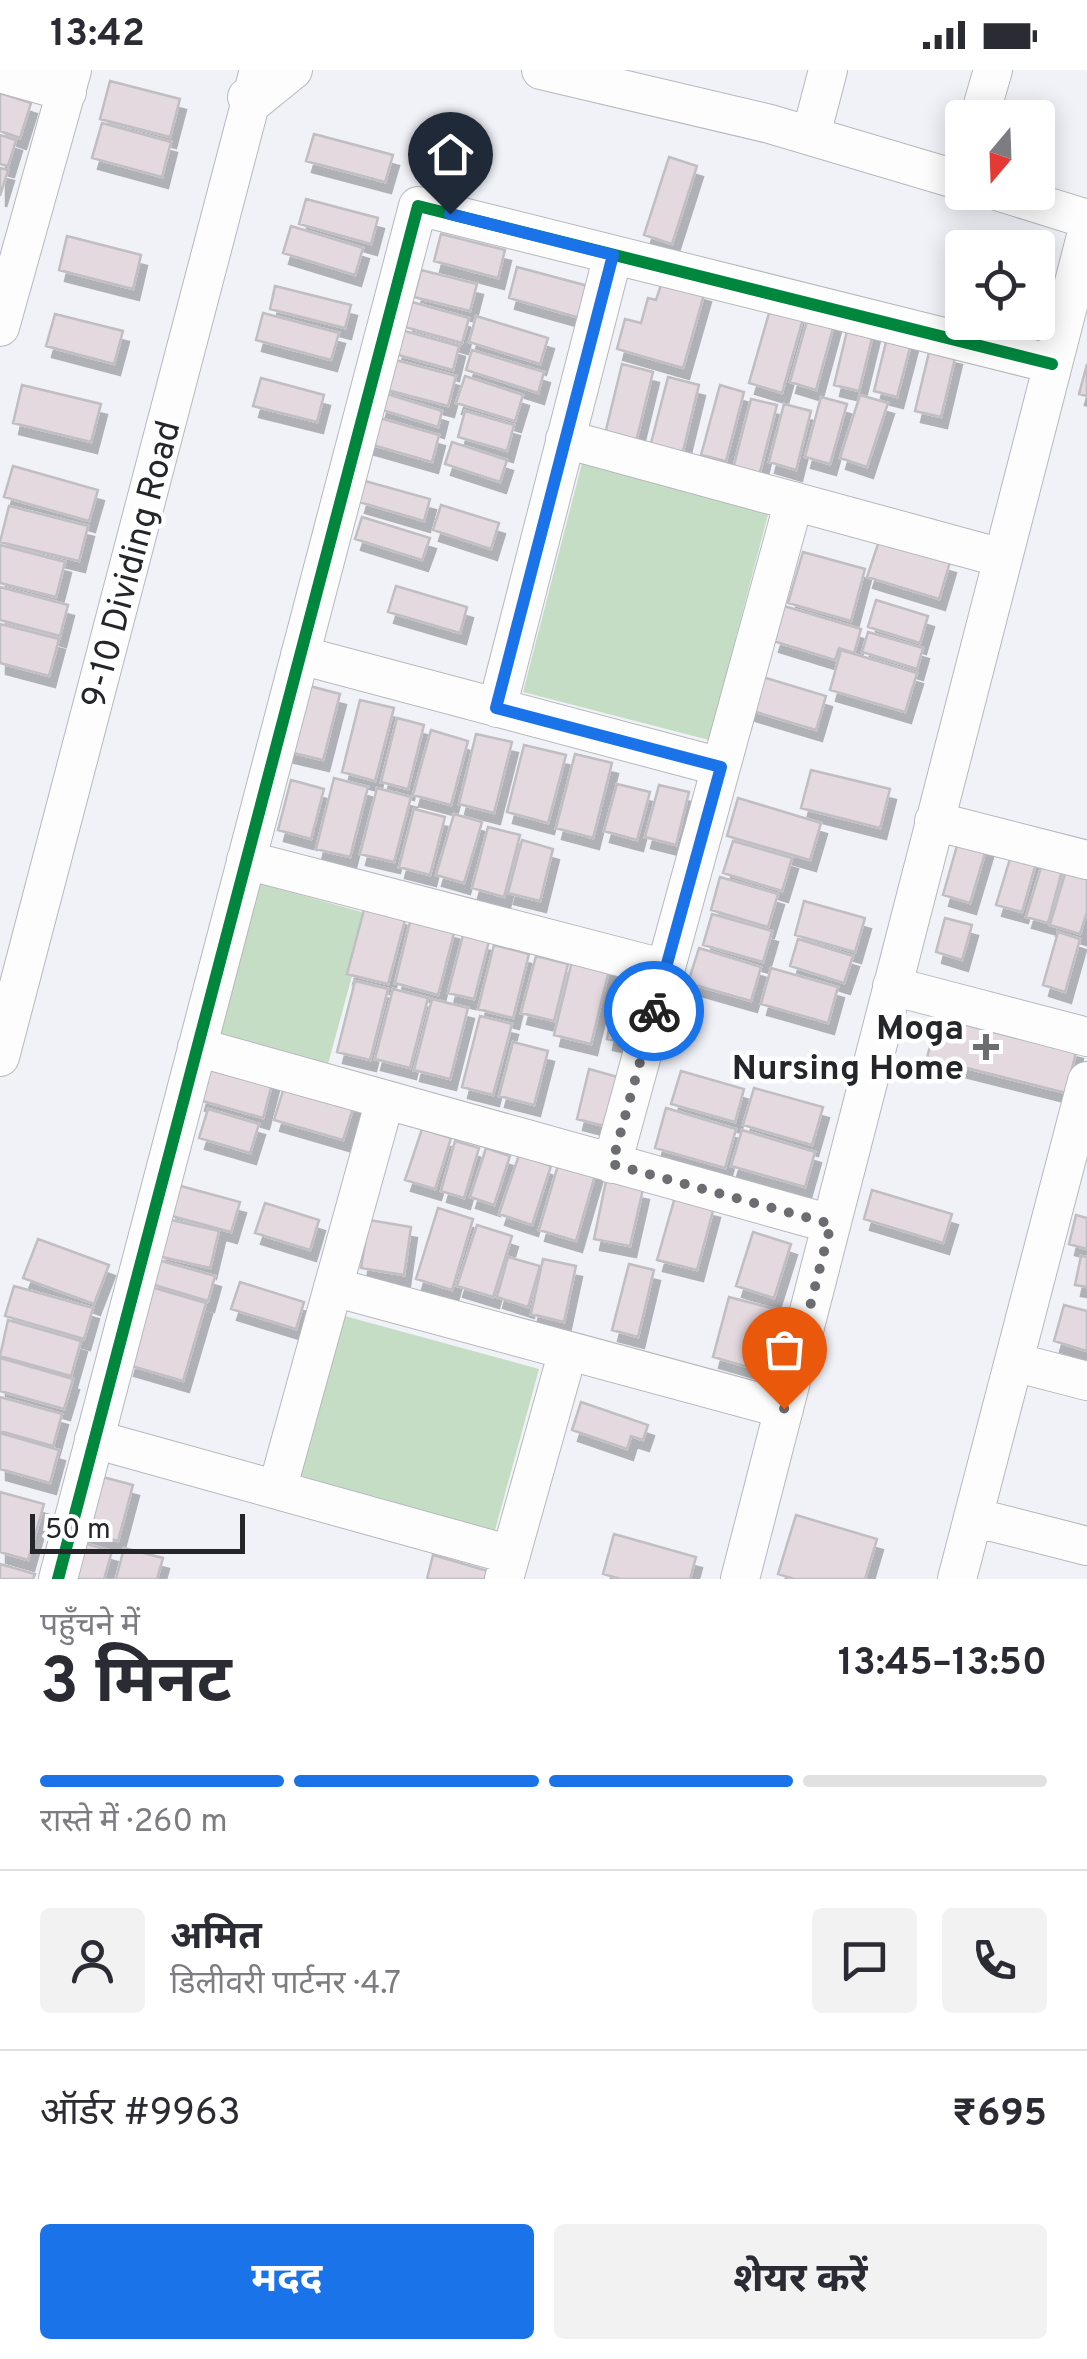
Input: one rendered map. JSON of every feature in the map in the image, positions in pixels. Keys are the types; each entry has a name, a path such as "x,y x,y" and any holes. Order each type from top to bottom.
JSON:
{"street":[{"path":"234,70 255,87 294,70"},
{"path":"541,70 945,155"},
{"path":"626,70 813,128 945,175"},
{"path":"813,128 828,70"},
{"path":"984,100 993,70"},
{"path":"0,73 70,81 0,327"},
{"name":"9-10 Dividing Road","path":"0,1057 255,87"},
{"path":"1055,184 1087,192"},
{"path":"58,1579 418,206 613,255 1066,352"},
{"path":"1055,209 1087,219"},
{"path":"740,1579 1002,558 1066,352 1087,232"},
{"path":"496,708 613,255"},
{"path":"565,438 1002,558"},
{"path":"612,1164 794,502"},
{"path":"300,655 721,767"},
{"path":"934,821 1087,860"},
{"path":"246,860 666,968"},
{"path":"892,986 1087,1037"},
{"path":"197,1048 831,1224"},
{"path":"956,1579 1087,1081"},
{"path":"277,1490 384,1100"},
{"path":"333,1288 784,1409"},
{"path":"94,1440 277,1490 508,1567 568,1351"},
{"path":"1014,1362 1087,1381"},
{"path":"973,1517 1087,1546"}],"green space":[{"path":"583,459 770,507 709,740 523,692"},
{"path":"258,883 369,914 328,1064 217,1033"},
{"path":"341,1315 539,1369 494,1534 297,1479"}],"building":[{"path":"110,81 180,99 170,137 100,119"},
{"path":"0,93 31,103 20,138 0,131"},
{"path":"102,123 171,142 162,177 92,158"},
{"path":"314,134 393,155 385,182 306,161"},
{"path":"0,135 16,140 8,166 0,164"},
{"path":"669,157 697,166 672,244 644,235"},
{"path":"0,168 8,170 0,196"},
{"path":"306,199 378,218 371,244 299,224"},
{"path":"291,226 363,248 355,275 283,253"},
{"path":"441,234 505,250 498,278 434,261"},
{"path":"67,236 141,255 133,289 59,270"},
{"path":"517,267 588,286 580,318 509,298"},
{"path":"421,270 477,284 470,311 414,297"},
{"path":"663,279 705,291 683,368 617,349 625,319 641,323 648,298 656,300"},
{"path":"275,286 351,305 345,328 270,309"},
{"path":"412,302 469,318 462,343 405,327"},
{"path":"771,306 804,315 782,393 749,383"},
{"path":"263,313 339,333 331,360 256,340"},
{"path":"55,314 123,331 114,364 46,346"},
{"path":"809,314 835,321 816,390 790,382"},
{"path":"476,316 548,338 540,364 469,342"},
{"path":"849,323 874,330 859,391 834,385"},
{"path":"401,330 459,346 453,370 395,354"},
{"path":"888,334 912,340 897,397 874,391"},
{"path":"930,348 956,354 941,417 915,411"},
{"path":"472,350 544,372 538,393 466,370"},
{"path":"388,358 456,376 448,406 380,388"},
{"path":"622,364 653,372 635,446 604,438"},
{"path":"1087,364 1087,396 1079,394"},
{"path":"465,376 523,395 515,421 456,403"},
{"path":"668,377 699,385 682,455 650,447"},
{"path":"261,378 324,395 317,422 253,406"},
{"path":"22,385 101,404 91,442 13,423"},
{"path":"720,385 744,392 726,461 701,455"},
{"path":"384,393 442,411 438,427 379,409"},
{"path":"860,395 888,403 867,467 840,458"},
{"path":"821,397 847,404 830,464 805,457"},
{"path":"751,399 777,405 759,476 733,469"},
{"path":"784,404 811,411 796,470 769,462"},
{"path":"465,411 514,425 507,451 458,437"},
{"path":"369,415 439,435 432,462 362,442"},
{"path":"452,442 507,460 500,482 445,464"},
{"path":"13,466 98,490 89,521 4,497"},
{"path":"365,481 430,499 424,521 359,502"},
{"path":"441,505 499,523 491,549 433,530"},
{"path":"9,506 88,526 79,561 0,542"},
{"path":"362,517 430,538 422,560 355,539"},
{"path":"879,541 950,562 939,599 867,577"},
{"path":"0,545 65,562 56,597 0,583"},
{"path":"803,552 865,569 851,621 788,603"},
{"path":"396,586 467,607 460,633 388,612"},
{"path":"0,587 68,605 60,636 0,620"},
{"path":"876,600 928,616 920,643 868,627"},
{"path":"784,606 861,629 854,653 839,648 835,660 773,641"},
{"path":"0,624 59,639 49,676 0,663"},
{"path":"868,632 923,648 917,669 862,652"},
{"path":"841,650 917,673 905,712 830,690"},
{"path":"756,675 826,696 816,730 746,709"},
{"path":"302,684 340,694 323,760 285,751"},
{"path":"360,700 394,708 375,781 342,772"},
{"path":"397,718 424,725 408,789 381,782"},
{"path":"431,730 468,741 451,805 413,795"},
{"path":"476,734 512,742 494,813 459,804"},
{"path":"524,745 566,755 548,823 507,812"},
{"path":"575,754 612,763 593,838 556,828"},
{"path":"811,770 890,789 880,828 801,808"},
{"path":"334,778 368,787 350,857 316,849"},
{"path":"291,780 324,789 311,839 278,830"},
{"path":"617,784 650,792 637,840 604,831"},
{"path":"659,785 689,792 676,845 645,837"},
{"path":"377,788 411,797 394,862 360,854"},
{"path":"738,798 821,823 810,860 727,836"},
{"path":"414,809 445,817 430,875 399,867"},
{"path":"454,814 482,822 464,883 436,875"},
{"path":"488,827 520,835 504,897 472,888"},
{"path":"960,835 988,843 970,903 943,895"},
{"path":"522,840 553,849 540,901 508,893"},
{"path":"733,841 792,858 782,891 723,873"},
{"path":"1013,849 1038,856 1022,912 996,905"},
{"path":"1043,861 1063,867 1048,923 1026,917"},
{"path":"1067,867 1087,873 1087,912 1080,934 1050,925"},
{"path":"720,877 778,894 768,927 711,910"},
{"path":"804,901 865,918 855,952 795,935"},
{"path":"365,906 406,916 388,984 347,974"},
{"path":"712,914 772,931 763,962 703,945"},
{"path":"411,918 455,929 438,995 395,983"},
{"path":"945,918 972,925 962,960 936,952"},
{"path":"1058,932 1080,939 1065,992 1043,985"},
{"path":"463,935 489,941 474,999 448,993"},
{"path":"798,939 853,956 844,983 790,966"},
{"path":"494,945 529,954 513,1018 478,1009"},
{"path":"699,948 761,967 751,1001 688,983"},
{"path":"536,956 568,964 554,1021 521,1013"},
{"path":"573,957 610,966 591,1044 554,1035"},
{"path":"771,968 838,987 828,1023 761,1004"},
{"path":"619,980 651,987 639,1046 607,1039"},
{"path":"355,981 388,989 370,1060 337,1052"},
{"path":"393,989 428,998 410,1068 375,1059"},
{"path":"432,999 468,1008 450,1079 414,1070"},
{"path":"938,1014 1077,1048 1066,1093 927,1058"},
{"path":"480,1016 512,1024 493,1095 462,1087"},
{"path":"513,1042 548,1051 534,1105 499,1096"},
{"path":"210,1058 274,1076 263,1118 199,1100"},
{"path":"589,1069 625,1079 612,1128 577,1119"},
{"path":"681,1071 744,1089 735,1122 671,1104"},
{"path":"286,1081 355,1102 343,1140 274,1120"},
{"path":"754,1088 823,1107 812,1145 743,1125"},
{"path":"666,1108 736,1129 725,1168 655,1148"},
{"path":"208,1109 259,1124 250,1153 199,1138"},
{"path":"422,1129 451,1138 435,1189 405,1180"},
{"path":"742,1130 815,1152 805,1187 731,1166"},
{"path":"455,1141 479,1148 464,1198 441,1191"},
{"path":"486,1148 510,1156 494,1205 470,1197"},
{"path":"519,1155 551,1166 532,1225 499,1214"},
{"path":"561,1155 598,1165 576,1241 539,1230"},
{"path":"606,1181 643,1189 630,1246 594,1239"},
{"path":"177,1185 240,1202 231,1232 168,1215"},
{"path":"872,1190 952,1214 943,1243 864,1219"},
{"path":"675,1197 714,1207 697,1270 657,1260"},
{"path":"265,1203 319,1220 310,1250 255,1233"},
{"path":"438,1208 473,1219 452,1290 416,1279"},
{"path":"1076,1215 1087,1218 1087,1249 1069,1244"},
{"path":"167,1219 219,1231 210,1268 158,1256"},
{"path":"369,1220 411,1227 404,1275 361,1268"},
{"path":"477,1225 512,1236 493,1297 457,1286"},
{"path":"753,1232 791,1244 774,1298 736,1286"},
{"path":"38,1239 109,1265 94,1304 23,1278"},
{"path":"1081,1256 1087,1257 1087,1287 1075,1285"},
{"path":"508,1257 540,1266 528,1307 497,1297"},
{"path":"543,1259 576,1266 564,1322 531,1314"},
{"path":"158,1260 215,1276 208,1301 151,1284"},
{"path":"629,1264 654,1270 638,1337 612,1330"},
{"path":"240,1282 304,1302 296,1329 231,1309"},
{"path":"14,1286 93,1308 84,1339 5,1316"},
{"path":"151,1287 206,1303 183,1381 128,1365"},
{"path":"729,1297 775,1309 758,1370 713,1357"},
{"path":"1064,1305 1087,1311 1087,1351 1054,1341"},
{"path":"8,1320 81,1341 71,1376 0,1356"},
{"path":"0,1358 73,1379 64,1409 0,1391"},
{"path":"0,1397 62,1414 53,1446 0,1431"},
{"path":"581,1402 648,1425 643,1440 631,1436 627,1449 572,1430"},
{"path":"0,1433 59,1450 50,1483 0,1469"},
{"path":"95,1475 133,1485 118,1541 81,1531"},
{"path":"0,1492 44,1504 28,1560 0,1552"},
{"path":"796,1515 877,1539 865,1579 794,1579 778,1574"},
{"path":"614,1534 696,1557 690,1579 621,1579 603,1574"},
{"path":"80,1542 112,1551 104,1579 70,1579"},
{"path":"124,1548 163,1558 157,1579 116,1579"},
{"path":"433,1555 488,1571 486,1579 427,1579"},
{"path":"0,1564 35,1574 33,1579 0,1579"}],"cycle path":[{"path":"58,1579 418,206 1052,364"}],"way so far":[{"path":"654,1011 612,1164 831,1224 784,1409"}],"place":[{"name":"Moga Nursing Home","path":"986,1047"}],"route":[{"path":"450,214 613,255 496,708 721,767 654,1011"}]}
